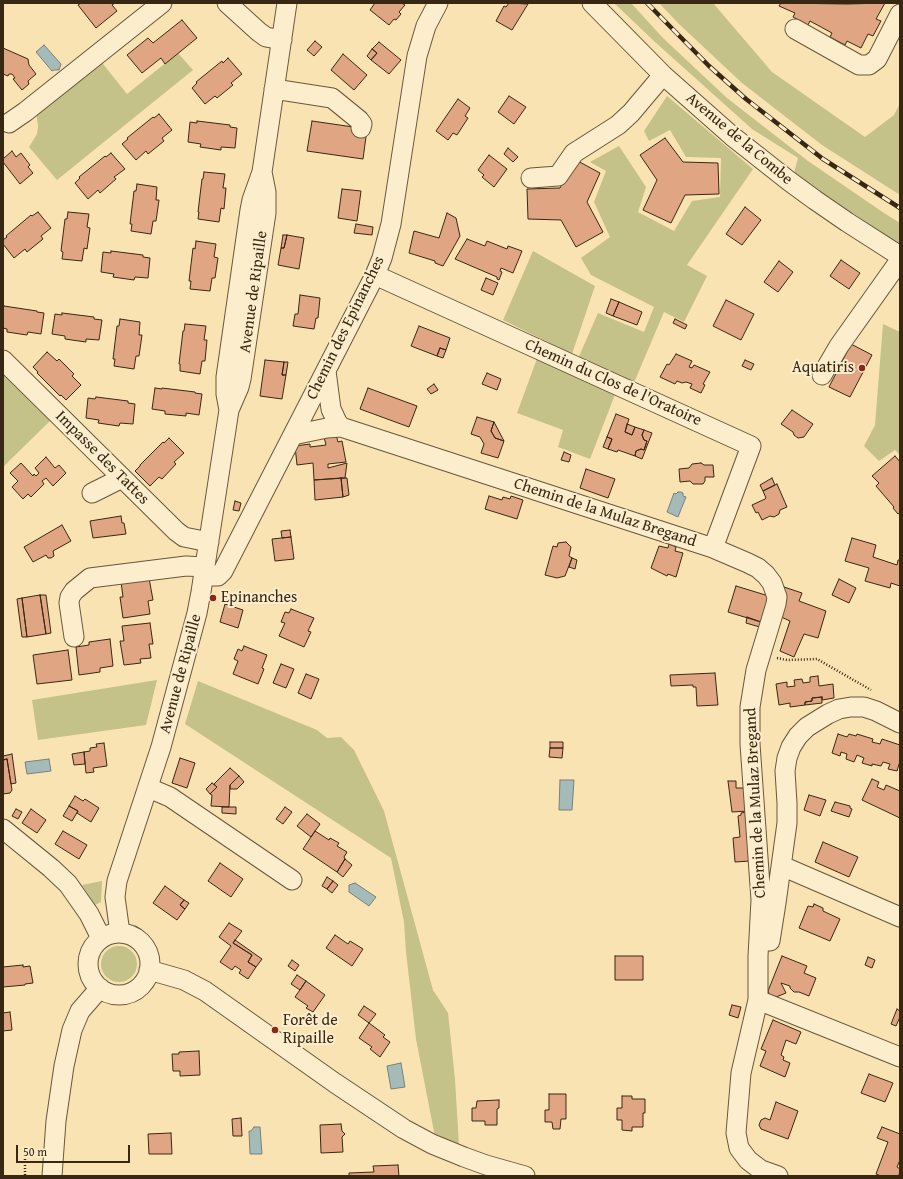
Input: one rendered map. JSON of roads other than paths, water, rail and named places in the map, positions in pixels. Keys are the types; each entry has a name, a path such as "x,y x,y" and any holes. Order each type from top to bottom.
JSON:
{"street":[{"path":"9,123 26,112 162,3"},
{"path":"227,3 266,37 282,40"},
{"name":"Avenue de Ripaille","path":"120,933 115,897 117,882 149,788 199,603 229,410 242,379 243,313 266,213 266,192 262,172 288,3"},
{"name":"Chemin des Epinanches","path":"74,637 70,596 90,578 186,566 205,571 215,576 218,576 223,571 376,275 391,224 417,56 426,26 438,3"},
{"name":"Avenue de la Combe","path":"592,3 663,75 732,136 789,181 846,222 900,256"},
{"path":"795,29 859,64 866,66 872,64 877,59 900,14"},
{"path":"531,178 558,176 574,153 618,125 631,114 663,75"},
{"path":"274,89 332,98 359,120 362,124 361,128"},
{"path":"822,375 839,346 900,260"},
{"name":"Chemin du Clos de l'Oratoire","path":"376,275 751,446 712,548"},
{"name":"Impasse des Tattes","path":"3,360 176,531 184,537 209,542"},
{"path":"326,371 331,410 341,427"},
{"name":"Chemin de la Mulaz Bregand","path":"293,435 327,428 341,427 712,548 738,558 758,568 766,575 777,596 752,688 749,725 761,900 758,956 758,1000 741,1073 736,1133 739,1148 748,1160 760,1170 778,1176"},
{"path":"92,493 122,478"},
{"path":"900,723 876,711 864,707 839,709 807,727 798,736 791,747 787,758 785,771 788,813 782,866 758,1000 900,1057"},
{"path":"149,788 170,796 292,880"},
{"path":"3,829 68,884 88,914 101,938"},
{"path":"782,866 900,917"},
{"path":"120,933 133,936 144,946 150,959 149,970 144,982 138,988 130,992 117,994 100,988 94,982 90,974 88,961 92,949 101,938 109,934 120,933"},
{"path":"149,970 184,980 205,991 336,1083 404,1128 432,1144 464,1158 525,1176"},
{"path":"52,1176 56,1121 64,1066 72,1030 80,1012 100,988"}],"water":[{"path":"44,45 61,64 59,70 52,71 36,52"},
{"path":"678,492 683,493 683,496 686,497 678,517 667,512 674,493 676,494"},
{"path":"49,759 51,771 27,774 25,762"},
{"path":"560,780 574,780 572,810 559,810"},
{"path":"355,883 376,897 369,906 349,892 349,885"},
{"path":"401,1063 405,1087 391,1089 387,1066"},
{"path":"254,1127 260,1127 262,1154 250,1154 249,1131 251,1131"}],"railway":[{"path":"647,3 709,66 746,99 823,159 900,208"}],"place":[{"name":"Aquatiris","path":"862,368"},
{"name":"Epinanches","path":"213,598"},
{"name":"Forêt de Ripaille","path":"275,1030"}]}
